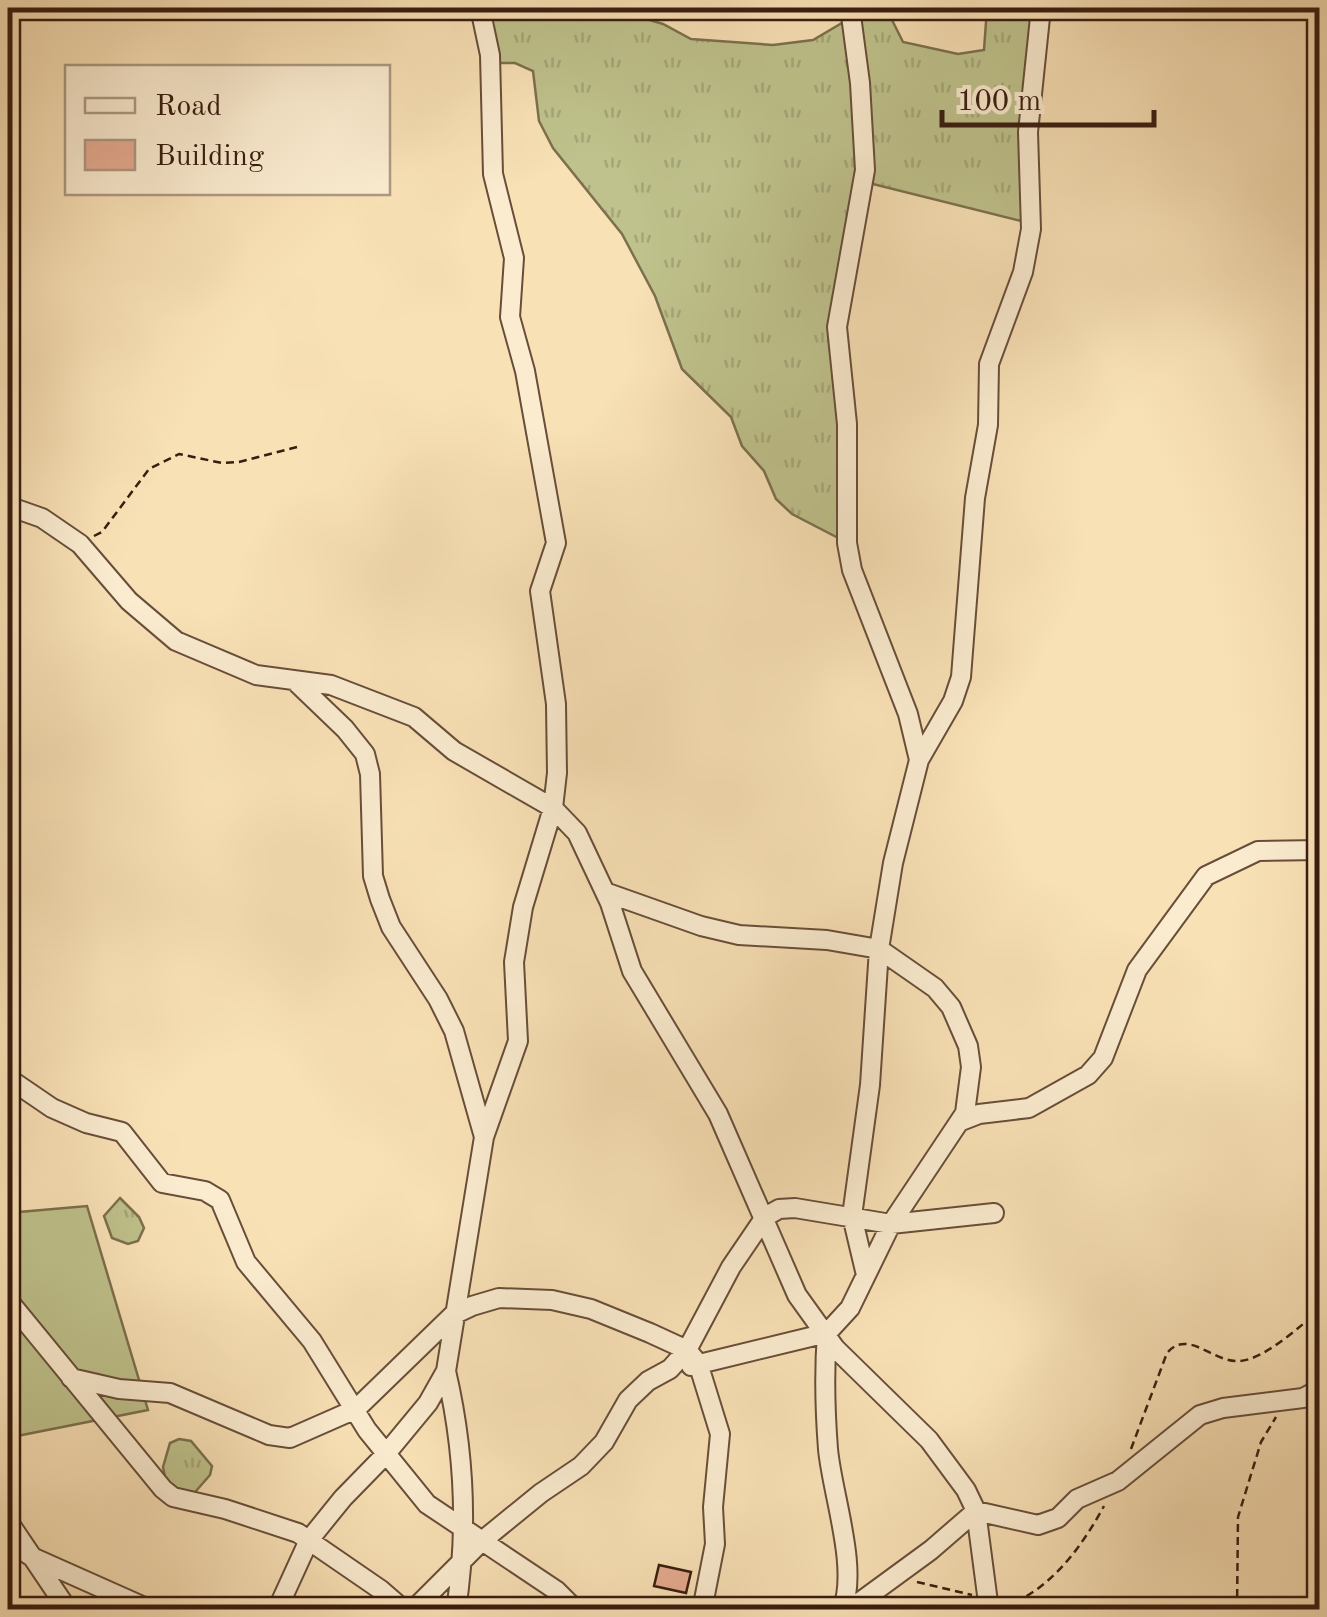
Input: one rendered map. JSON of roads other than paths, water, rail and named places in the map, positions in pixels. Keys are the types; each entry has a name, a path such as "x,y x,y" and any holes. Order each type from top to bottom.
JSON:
{"street":[{"path":"456,1610 463,1531 446,1371 484,1137 518,1041 514,962 523,907 553,808 557,773 556,704 540,591 556,543 525,371 510,316 514,258 494,174 490,55 480,8"},
{"path":"850,8 866,170 837,328 847,424 847,543 852,570 908,714 919,760"},
{"path":"866,1275 852,1216 874,1046 879,949 893,863 919,760 952,701 960,677 976,498 988,425 991,352 1016,294 1031,229 1028,132 1040,8"},
{"path":"8,506 42,518 80,544 129,601 176,641 256,674 331,685 414,718 454,752 553,808 576,834 605,892 632,971 718,1114 797,1294 835,1348 929,1440 956,1474 976,1511 988,1604"},
{"path":"296,682 365,754 370,774 373,876 380,900 390,926 454,1031 484,1137"},
{"path":"962,1122 979,1114 1029,1108 1088,1076 1103,1058 1137,970 1206,876 1258,850 1320,850"},
{"path":"605,892 729,933 827,940 879,949 935,988 951,1007 968,1046 970,1091 962,1122 890,1224 850,1308 828,1333 828,1451 847,1579 846,1610"},
{"path":"8,1078 52,1108 86,1123 122,1132 162,1182 205,1191 220,1200 246,1262 292,1314 385,1455 427,1504 557,1592 576,1610"},
{"path":"702,1610 715,1544 720,1434 692,1356 731,1267 765,1217 779,1209 795,1208 890,1224 994,1213"},
{"path":"70,1378 119,1389 170,1393 269,1436 290,1438 356,1409 454,1315 499,1298 552,1300 591,1309 692,1356"},
{"path":"8,1300 163,1489 173,1496 286,1528 381,1590 404,1610"},
{"path":"412,1610 482,1541 581,1466 604,1442 628,1400 648,1381 692,1356 828,1333"},
{"path":"277,1610 309,1540 428,1403 446,1371"},
{"path":"976,1511 1048,1524 1076,1499 1118,1481 1200,1415 1223,1408 1290,1400 1320,1389"},
{"path":"846,1610 931,1550 976,1511"},
{"path":"8,1521 67,1609"},
{"path":"8,1541 32,1558 151,1610"}]}
